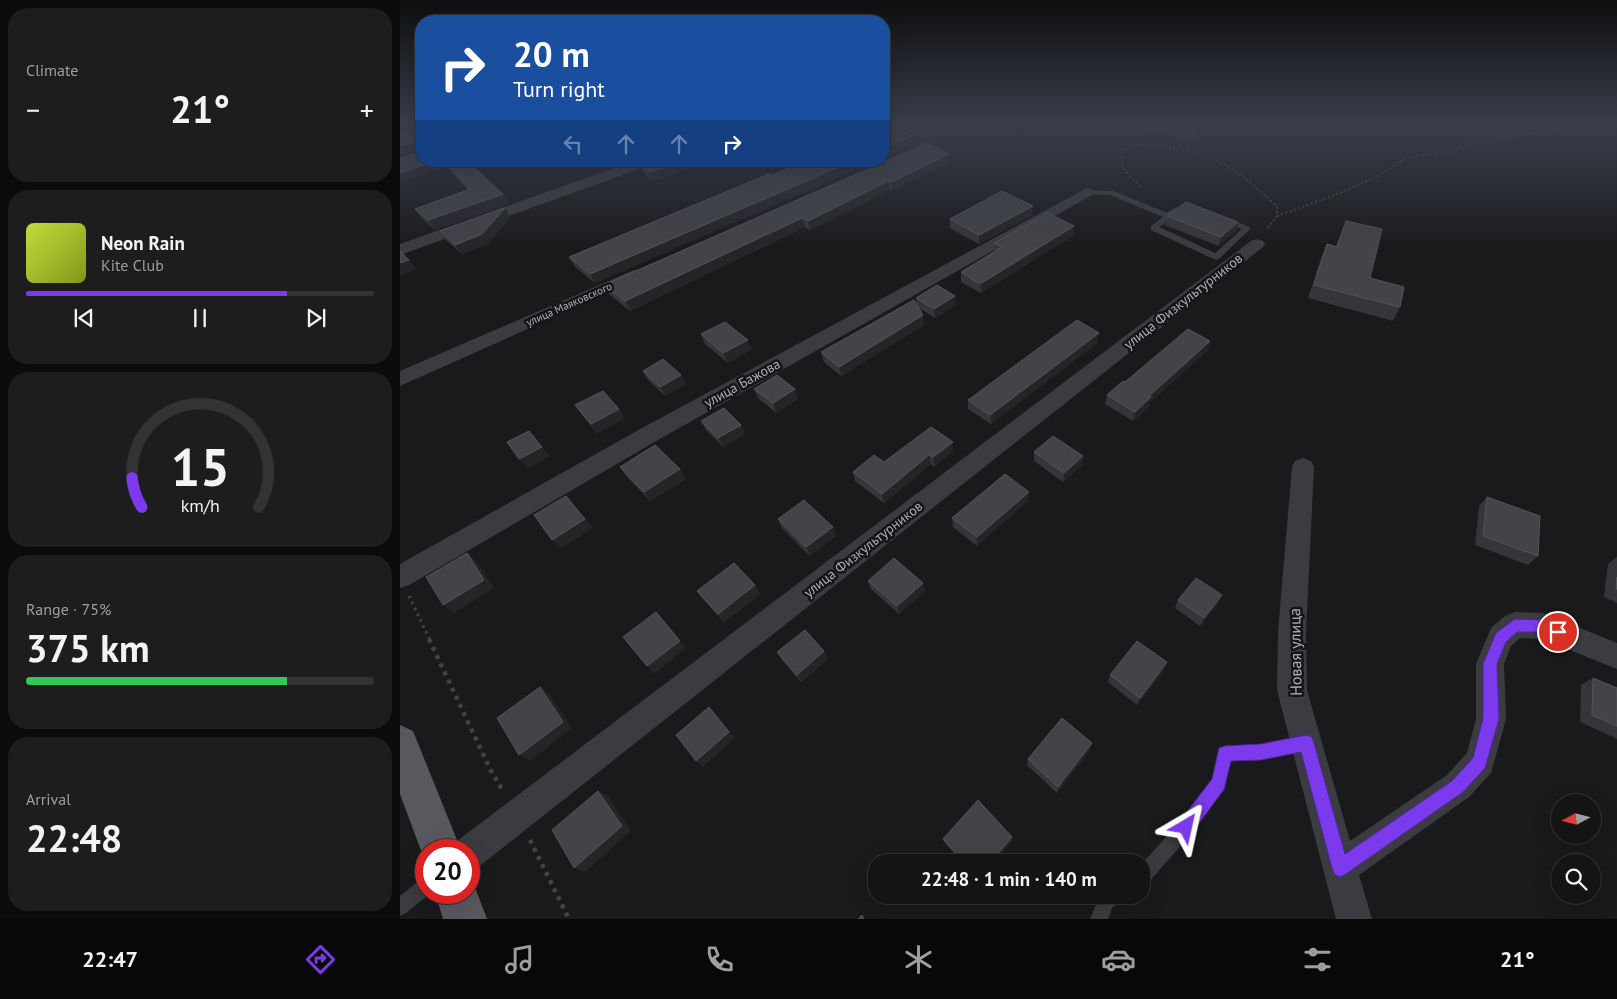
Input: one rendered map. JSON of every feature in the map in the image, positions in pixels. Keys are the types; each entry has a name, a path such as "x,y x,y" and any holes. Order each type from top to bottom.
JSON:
{"main road":[{"path":"400,744 436,839"},
{"path":"460,904 465,919"}],"street":[{"path":"400,250 631,167"},
{"name":"улица Бажова","path":"402,576 642,438 1087,192"},
{"name":"улица Физкультурников","path":"480,844 1257,244"},
{"name":"улица Маяковского","path":"400,379 649,268"},
{"name":"Новая улица","path":"1303,467 1292,632 1292,690 1354,919"},
{"path":"1340,868 1458,786 1480,762 1491,719 1490,664 1501,638 1515,625 1543,626 1617,656"}],"lane":[{"path":"1087,192 1111,193 1164,214"},
{"path":"1190,207 1183,206 1164,214 1154,228 1216,258 1247,228 1213,215"},
{"path":"1150,868 1186,827 1219,783 1225,754 1261,752 1306,743"},
{"path":"400,907 415,895"},
{"path":"1099,919 1103,904"}],"path":[{"path":"1122,165 1164,214"},
{"path":"1230,165 1260,188 1277,207 1277,216"},
{"path":"1257,244 1277,216 1335,195 1378,176 1394,165"},
{"path":"402,576 408,593 490,769 518,815 569,919"}],"building":[{"path":"400,165 415,165 415,167 418,167 400,173"},
{"path":"926,165 891,182 888,181 808,221 802,218 625,301 604,285 872,167"},
{"path":"449,167 474,167 503,194 428,220 415,209 470,189"},
{"path":"644,167 666,167 661,169 648,172"},
{"path":"791,167 839,167 590,274 569,257 769,174 772,175"},
{"path":"1002,191 1033,206 979,235 950,219"},
{"path":"1186,202 1238,222 1221,237 1167,216"},
{"path":"505,208 482,234 455,245 440,231"},
{"path":"1048,213 1074,226 980,284 961,272 1002,247 994,243"},
{"path":"1346,221 1382,229 1370,278 1404,287 1400,307 1314,285 1327,244 1337,247"},
{"path":"400,251 409,260 400,263"},
{"path":"937,285 955,296 934,309 916,298"},
{"path":"914,300 923,315 839,367 821,352"},
{"path":"1077,320 1099,333 990,415 968,400"},
{"path":"725,322 748,340 723,353 701,334"},
{"path":"1188,329 1210,341 1149,396 1151,397 1135,412 1107,395 1123,381 1125,382"},
{"path":"663,359 681,375 660,387 643,371"},
{"path":"777,375 795,389 773,403 754,389"},
{"path":"603,391 619,409 591,424 575,405"},
{"path":"724,408 741,425 718,438 701,421"},
{"path":"931,427 953,442 933,457 929,455 882,494 853,472 874,455 884,462"},
{"path":"529,431 542,447 519,459 507,442"},
{"path":"1053,436 1083,456 1064,473 1034,452"},
{"path":"655,445 680,469 644,492 620,467"},
{"path":"1005,474 1029,492 977,537 952,518"},
{"path":"566,496 585,519 552,540 534,515"},
{"path":"1487,497 1540,516 1538,556 1483,536"},
{"path":"804,500 833,527 806,547 778,519"},
{"path":"467,553 484,580 443,605 426,577"},
{"path":"894,558 923,583 897,606 868,581"},
{"path":"734,563 755,585 718,614 697,591"},
{"path":"1196,578 1222,595 1204,618 1178,600"},
{"path":"656,612 680,641 647,666 623,637"},
{"path":"805,630 824,651 797,675 777,652"},
{"path":"1137,641 1167,662 1140,698 1110,675"},
{"path":"1593,678 1617,688 1617,726 1592,715"},
{"path":"540,687 563,722 519,755 497,718"},
{"path":"709,707 729,732 696,761 676,735"},
{"path":"1062,718 1092,743 1058,787 1028,759"},
{"path":"598,791 622,826 574,868 552,830"},
{"path":"978,800 1012,837 998,854 957,854 943,839"}],"route":[{"path":"1186,827 1219,783 1225,754 1261,752 1306,743 1340,868 1458,786 1480,762 1491,719 1490,664 1501,638 1515,625 1543,626 1558,632"}]}
